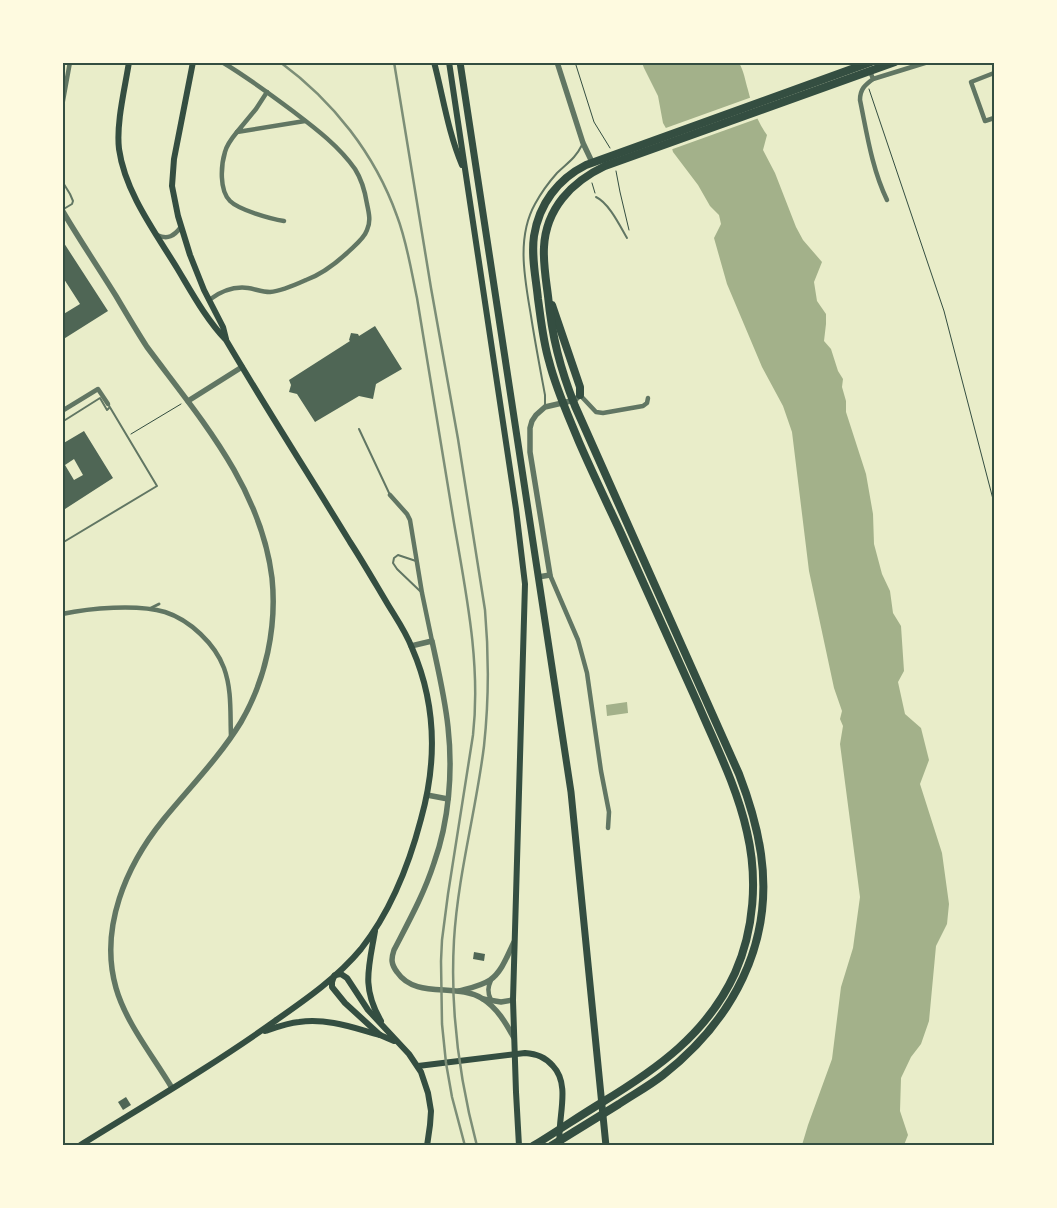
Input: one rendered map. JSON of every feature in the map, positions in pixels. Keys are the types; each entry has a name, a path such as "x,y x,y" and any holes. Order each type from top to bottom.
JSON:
{"highway":[{"path":"533,1146 646,1074 672,1055 698,1029 728,988 736,971 747,938 753,898 750,843 736,792 569,417 554,379 543,331 533,249 534,235 539,218 550,195 560,183 579,168 592,162 608,161 839,78 871,62"},
{"path":"839,78 871,75 895,62"},
{"path":"551,1146 661,1076 696,1046 710,1031 743,979 750,961 763,900 759,840 747,795 575,406 558,359 551,324 544,250 549,222 565,194 588,179 608,161"},
{"path":"547,292 580,386 580,395"}],"main road":[{"path":"79,1146 259,1032 334,976 347,964 376,928 390,903 406,866 417,835 427,796 432,757 431,721 425,685 411,646 398,620 226,340 209,320 131,189 119,149 119,129 129,62"},
{"path":"193,62 174,159 172,174 173,190 181,226 196,272 223,327 226,340"},
{"path":"434,62 457,153 466,175"},
{"path":"449,62 516,509 525,584 513,1000 516,1112 519,1146"},
{"path":"460,62 571,792 606,1146"},
{"path":"376,928 368,969 368,988 372,1002 385,1028"},
{"path":"334,976 341,974 346,978 368,1010 418,1066 424,1079 430,1106 427,1146"},
{"path":"334,976 332,987 339,996 380,1035"},
{"path":"259,1032 287,1024 313,1021 347,1025 380,1035 397,1043"},
{"path":"418,1066 525,1053 544,1058 555,1068 559,1075 562,1091 559,1128 560,1146"}],"street":[{"path":"62,106 70,62"},
{"path":"209,300 219,293 230,289 244,288 271,292 312,278 336,263 366,233 369,218 365,192 360,178 347,159 305,121 267,92 222,62"},
{"path":"558,62 583,143 592,162"},
{"path":"887,200 872,158 860,100 862,90 871,75 928,62"},
{"path":"994,73 970,82 985,121 994,118"},
{"path":"267,92 228,144 223,159 223,182 226,195 231,202 270,218 284,221"},
{"path":"237,132 305,121"},
{"path":"64,212 146,344 216,441 249,497 262,531 271,571 273,602 270,640 262,675 251,703 231,738 218,756 176,804 138,856 118,904 113,923 110,942 112,973 116,990 123,1007 172,1088"},
{"path":"157,235 170,237 181,226"},
{"path":"188,401 242,367"},
{"path":"62,411 98,389 109,406"},
{"path":"608,828 608,812 587,673 578,640 550,575 529,442 530,428 536,415 545,407 574,400 580,395 596,412 603,414 643,406 647,403 648,398"},
{"path":"390,495 409,518 441,685 448,730 449,755 446,818 439,848 412,917 394,950 393,966 402,978 411,984 425,988 459,991 483,999 501,1002 513,1000"},
{"path":"538,577 550,575"},
{"path":"149,609 159,604"},
{"path":"62,614 102,609 149,609 164,612 180,619 194,629 214,649 221,662 228,683 230,697 231,738"},
{"path":"411,646 432,641"},
{"path":"427,796 448,799"},
{"path":"491,1000 488,990 491,980 502,966 514,942"},
{"path":"459,991 491,980"},
{"path":"483,999 504,1019 514,1038"}],"lane":[{"path":"545,407 545,394 525,282 524,236 530,215 541,194 558,173 574,159 583,143"},
{"path":"62,181 73,201 64,212"},
{"path":"596,196 613,215 628,238"},
{"path":"62,422 100,398 107,410 109,406 156,486 62,544"},
{"path":"359,429 390,495"},
{"path":"416,561 398,555 394,558 393,563 422,593"}],"path":[{"path":"575,62 577,67"},
{"path":"866,84 870,89 944,311 994,503"},
{"path":"588,179 596,196"},
{"path":"131,434 171,409 188,401"}],"shaded area":[{"path":"642,63 739,63 755,113 767,135 763,150 775,173 796,227 803,240 822,262 814,282 817,301 826,314 824,341 831,349 838,371 843,379 842,387 846,401 846,412 866,474 873,514 874,544 882,574 890,591 893,613 901,626 904,671 898,682 905,714 921,728 929,760 920,784 942,853 949,904 947,924 936,946 929,1021 921,1044 911,1057 901,1078 900,1111 908,1135 904,1145 802,1145 832,1059 841,987 853,948 860,897 840,744 843,726 840,719 842,711 834,688 809,571 792,432 783,406 762,367 727,284 714,238 721,224 719,215 710,206 698,185 673,152 663,123 658,96"},
{"path":"627,702 628,713 607,716 606,705"}],"pier":[{"path":"752,97 759,118 670,150 663,129"}],"building":[{"path":"62,240 108,311 62,340 62,315 80,304 62,276"},
{"path":"375,326 402,369 376,384 373,399 359,396 315,422 297,394 289,392 291,385 289,380 350,341 351,333 358,334 359,336"},
{"path":"84,431 113,478 65,509 62,505 62,444","holes":["74,459 83,475 74,480 65,465"]},
{"path":"474,952 485,954 484,961 473,959"},
{"path":"126,1097 131,1105 123,1110 118,1102"}],"railway":[{"path":"280,62 318,94 335,112 350,130 377,171 388,193 400,226 417,298 474,655 475,708 473,735 448,894 441,961 442,1024 446,1063 452,1097 465,1146"},
{"path":"394,62 485,610 488,678 486,729 481,770 459,891 453,966 457,1044 465,1095 477,1146"}]}
